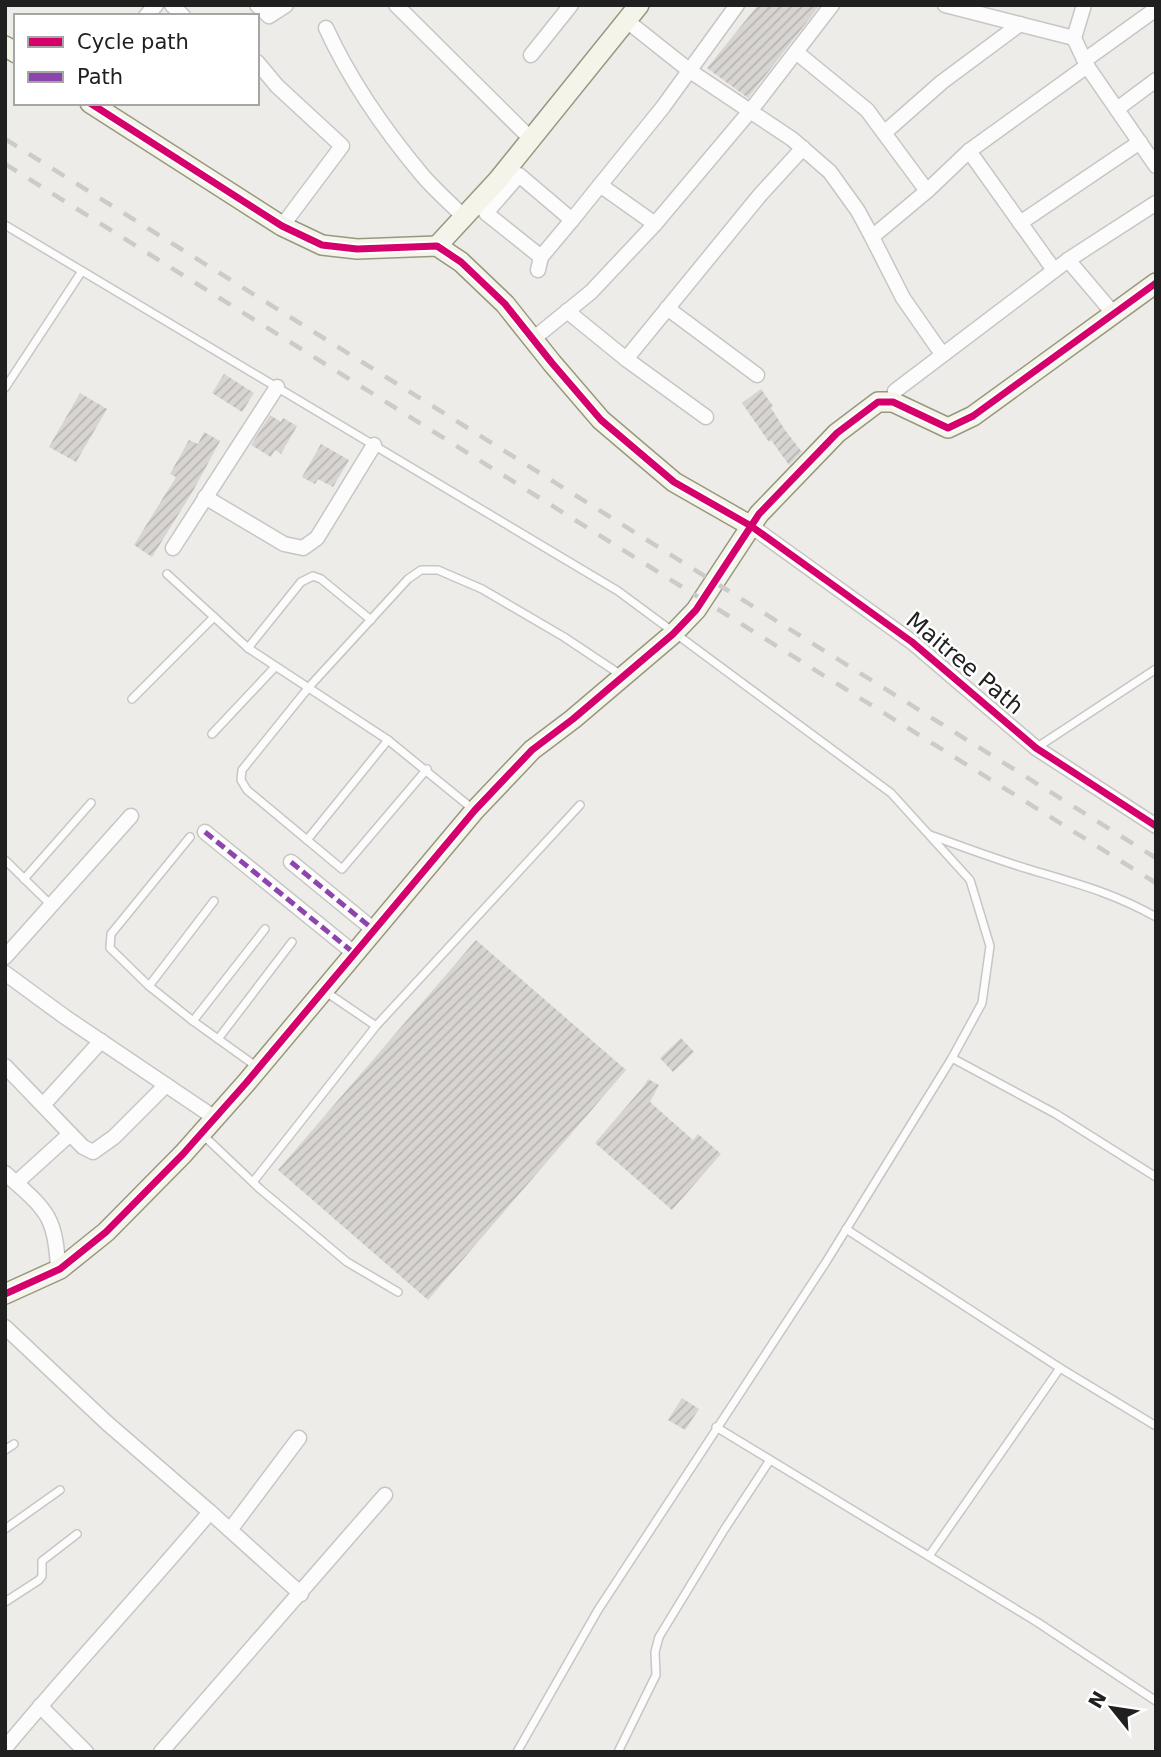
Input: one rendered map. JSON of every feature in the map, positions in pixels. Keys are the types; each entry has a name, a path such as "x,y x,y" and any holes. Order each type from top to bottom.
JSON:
{"street":[{"path":"257,5 269,16 286,5"},
{"path":"396,5 532,140"},
{"path":"531,55 571,5"},
{"path":"572,219 519,175 486,213 539,264 690,71 737,5"},
{"path":"533,339 591,292 629,255 751,110 832,5"},
{"path":"945,5 1074,38"},
{"path":"1084,5 1074,38 1086,63 1154,158"},
{"path":"872,237 969,151 1156,9"},
{"path":"437,246 465,218 532,140 633,13 690,71 751,110 803,148 830,172 858,211 903,298 942,354"},
{"path":"884,133 942,82 1020,24"},
{"path":"326,28 339,56 381,119 424,177 465,218"},
{"path":"796,52 867,110 926,191"},
{"path":"259,64 277,86 342,146 282,226"},
{"path":"1117,109 1156,80"},
{"path":"93,105 282,226 322,245 345,248 437,246 470,271 505,304 601,420 674,482 751,526"},
{"path":"1020,222 1140,142"},
{"path":"626,359 760,195 803,148"},
{"path":"969,151 1055,270"},
{"path":"600,185 655,224"},
{"path":"895,391 1068,260 1156,203"},
{"path":"1068,260 1112,313"},
{"path":"5,1294 58,1270 106,1232 215,1118 475,810 533,750 673,634 705,599 760,514 837,433 878,402 893,402 948,428 973,416 1156,283"},
{"path":"667,308 757,374"},
{"path":"567,311 626,359 706,417"},
{"path":"173,548 277,387"},
{"path":"205,497 284,544 303,548 317,538 374,445"},
{"name":"Maitree Path","path":"751,526 912,642 1036,748 1156,826"},
{"path":"5,957 131,816"},
{"path":"198,834 354,953"},
{"path":"292,862 374,930"},
{"path":"5,973 215,1118"},
{"path":"43,1105 101,1041"},
{"path":"5,1066 88,1150 98,1150 166,1086"},
{"path":"58,1270 54,1228 45,1212 11,1178 70,1134"},
{"path":"5,1327 107,1423 301,1594"},
{"path":"230,1530 299,1438"},
{"path":"161,1752 385,1495"},
{"path":"5,1748 210,1512"},
{"path":"40,1706 86,1752"}],"lane":[{"path":"5,225 618,591 891,793 970,880 990,946 982,1003 952,1058 846,1229 598,1610 517,1752"},
{"path":"5,388 82,271"},
{"path":"427,769 342,869 247,790 241,780 242,770 309,687 408,579 421,570 438,570 482,589 564,637 622,676"},
{"path":"167,574 248,648 388,740 475,810"},
{"path":"248,648 301,582 313,576 321,579 371,620"},
{"path":"132,699 214,617"},
{"path":"212,734 275,667"},
{"path":"1036,748 1156,669"},
{"path":"307,840 388,740"},
{"path":"24,879 91,803"},
{"path":"253,1182 376,1026 580,805"},
{"path":"198,834 117,927 109,941 110,948 149,986 258,1067"},
{"path":"929,835 1026,869 1090,886 1126,900 1156,918"},
{"path":"5,860 51,906"},
{"path":"149,986 214,901"},
{"path":"193,1021 265,929"},
{"path":"218,1039 292,942"},
{"path":"323,989 376,1026"},
{"path":"952,1058 1056,1114 1156,1177"},
{"path":"201,1133 253,1182 347,1262 398,1292"},
{"path":"846,1229 1060,1368 1156,1426"},
{"path":"929,1556 1060,1368"},
{"path":"716,1427 1037,1622 1156,1701"},
{"path":"5,1450 14,1444"},
{"path":"618,1752 656,1675 655,1652 659,1637 770,1460"},
{"path":"5,1530 60,1490"},
{"path":"5,1602 39,1580 42,1576 42,1561 77,1534"}],"building":[{"path":"758,5 820,5 748,98 707,68"},
{"path":"224,374 254,393 242,412 212,393"},
{"path":"761,389 785,430 802,452 789,465 742,403"},
{"path":"80,393 107,409 76,462 49,447"},
{"path":"270,415 281,422 283,418 297,426 281,454 275,450 271,457 251,445"},
{"path":"204,432 220,441 152,557 134,545 176,477 170,474 189,440 198,444"},
{"path":"321,444 349,460 333,487 318,479 315,484 302,477"},
{"path":"476,940 626,1070 428,1300 278,1170"},
{"path":"681,1038 694,1052 673,1072 660,1058"},
{"path":"648,1079 659,1085 650,1102 693,1140 698,1134 721,1154 672,1210 595,1143"},
{"path":"682,1398 699,1409 685,1430 668,1420"}],"railway":[{"path":"5,139 1156,858"},
{"path":"5,164 1156,883"}],"marked path":[{"path":"205,832 354,953"},
{"path":"291,862 374,930"}],"cycle path":[{"path":"93,105 282,226 322,245 357,249 437,246 461,262 505,304 601,420 674,482 751,526 912,642 1036,748 1156,826"},
{"path":"5,1294 60,1269 106,1232 183,1154 475,810 532,750 573,719 673,634 696,610 759,514 837,433 878,402 893,402 948,428 973,416 1156,283"}]}
